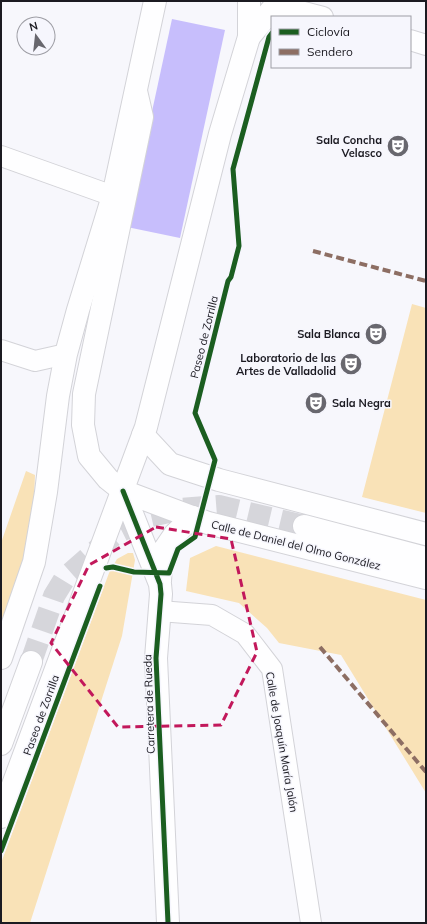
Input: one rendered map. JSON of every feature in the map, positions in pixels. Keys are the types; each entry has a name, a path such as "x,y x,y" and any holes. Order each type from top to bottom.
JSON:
{"main road":[{"path":"1,658 34,562 46,492 58,396 66,354 113,196 155,1"},
{"name":"Paseo de Zorrilla","path":"1,817 143,435 220,134 249,37 249,1"},
{"path":"249,37 278,3"},
{"path":"123,491 108,479 89,456 83,425 84,394 142,117 136,91"},
{"path":"143,435 170,464 219,480 426,534"},
{"name":"Calle de Daniel del Olmo González","path":"123,491 193,517 255,535 426,578"},
{"name":"Carretera de Rueda","path":"123,491 160,584 162,594 159,611 156,658 168,923"},
{"name":"Carretera de Rueda","path":"160,584 162,553 174,534 193,517"},
{"path":"304,526 426,558"},
{"path":"1,744 31,662"}],"street":[{"path":"278,3 319,16"},
{"path":"411,40 426,44"},
{"path":"1,156 113,196"},
{"path":"1,350 34,361 66,354"},
{"name":"Calle de Joaquín María Jalón","path":"159,611 212,615 245,634 272,669 312,923"}],"highlighted area":[{"path":"156,527 231,539 257,652 221,725 118,727 51,643 89,565"}],"shaded area":[{"path":"172,19 225,30 180,238 127,227"},
{"path":"412,304 426,308 426,513 362,497"},
{"path":"26,471 35,475 33,526 29,547 1,630 1,543"},
{"path":"216,546 426,600 426,793 341,655 279,643 267,628 239,603 186,591 190,558"},
{"path":"128,553 133,553 135,560 122,636 30,923 1,923 1,863 109,573 117,559"}],"tunnel":[{"path":"31,662 54,596 65,578 115,534 151,516 181,509 219,506 304,526"}],"marked path":[{"path":"313,251 426,281"},
{"path":"320,647 426,772"}],"cycle path":[{"path":"106,568 113,567 134,572 169,573 178,549 195,537 215,460 195,413 228,281 231,277 239,246 233,169 269,37 271,34"},
{"path":"123,491 160,584 161,594 156,658 168,923"},
{"path":"1,851 100,586"}],"place":[{"name":"Sala Concha Velasco","path":"398,146"},
{"name":"Sala Blanca","path":"376,334"},
{"name":"Laboratorio de las Artes de Valladolid","path":"351,364"},
{"name":"Sala Negra","path":"316,403"}]}
